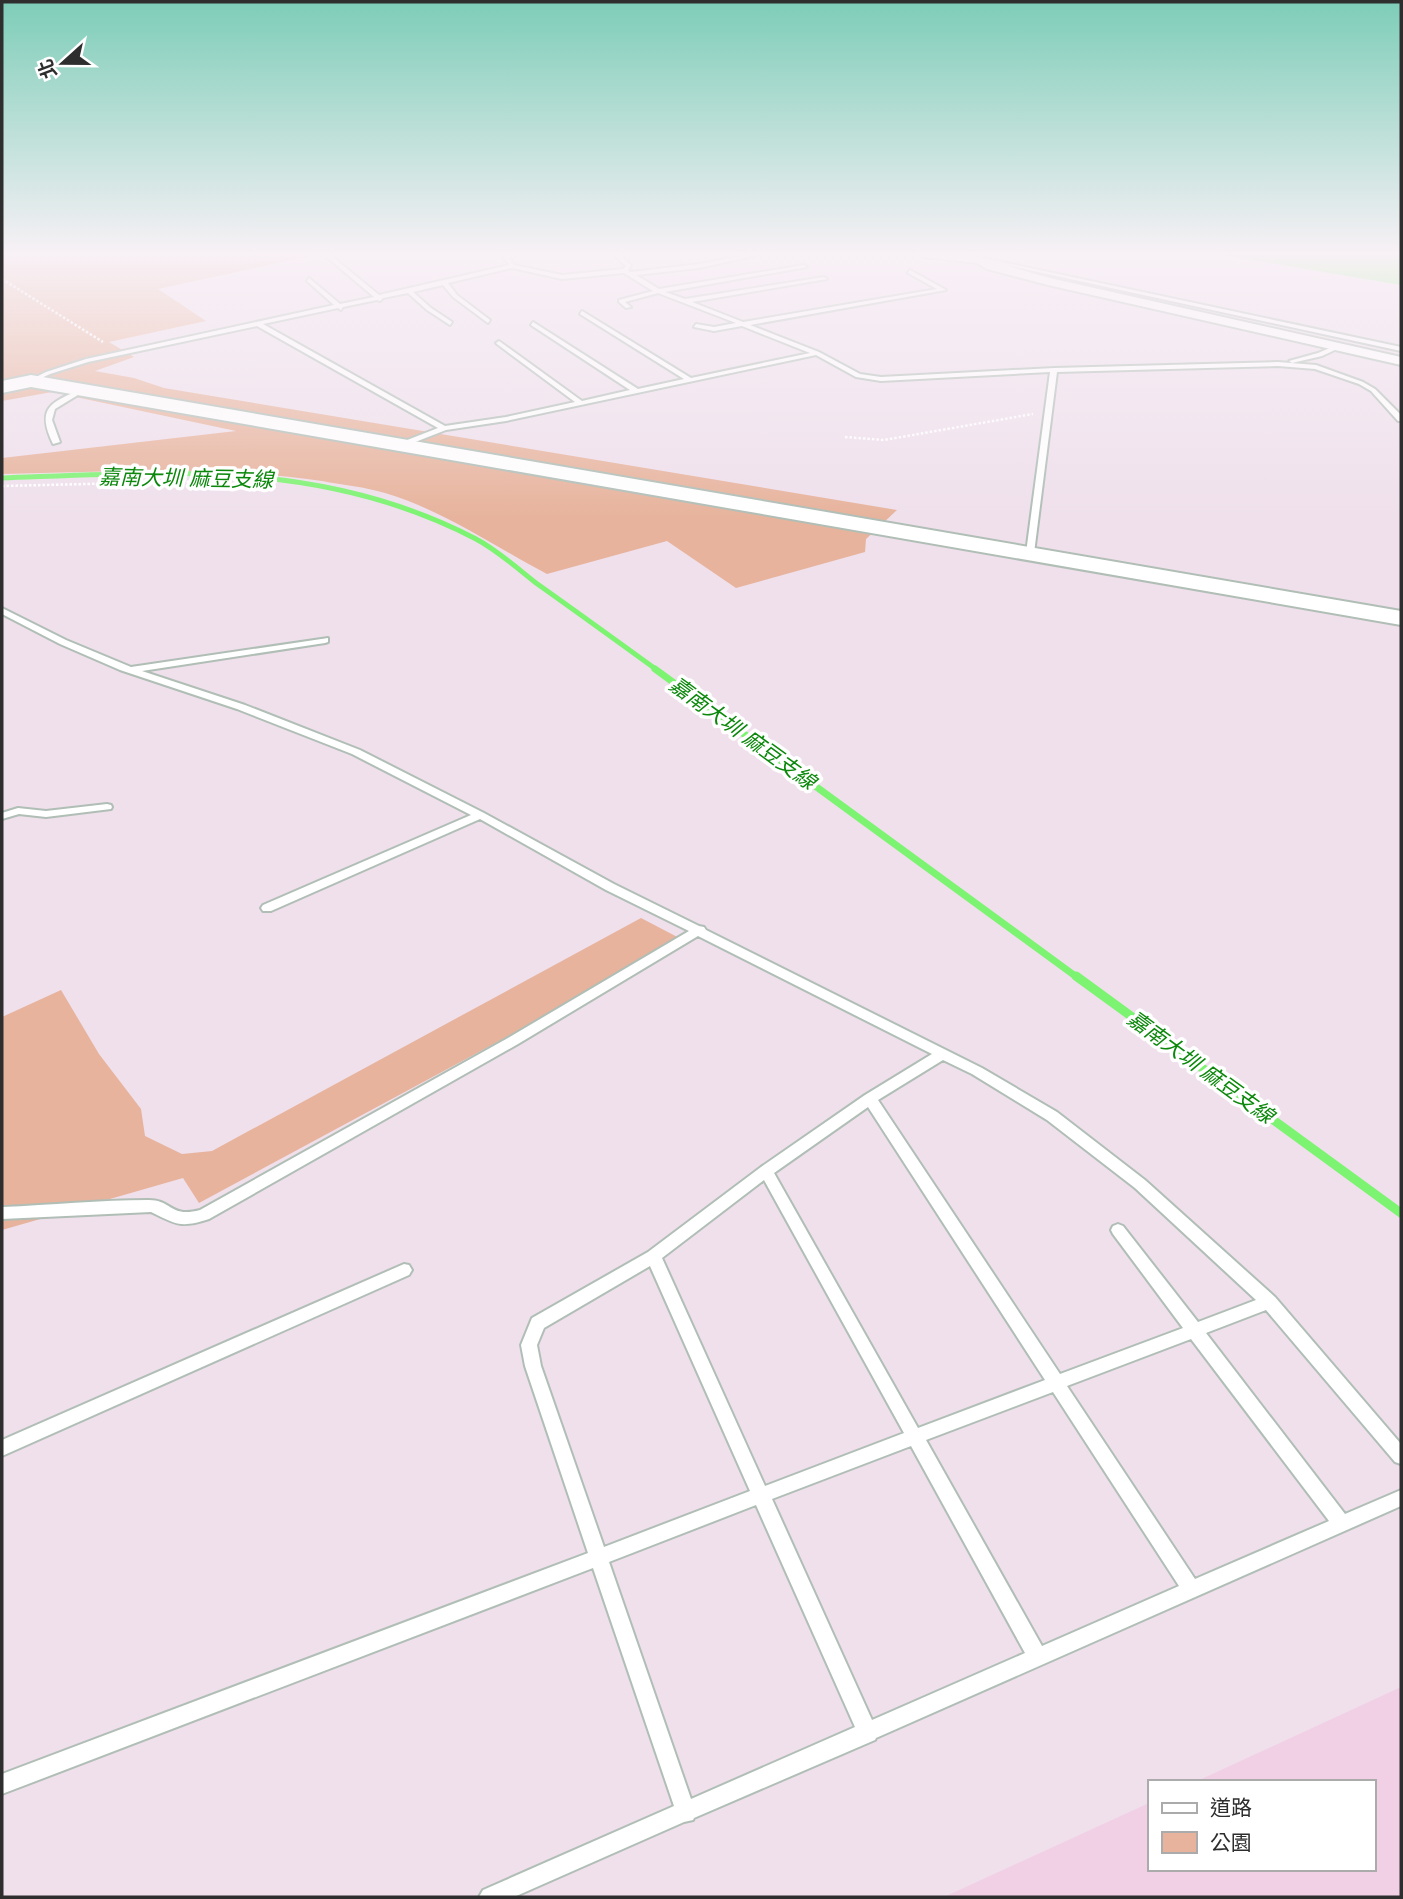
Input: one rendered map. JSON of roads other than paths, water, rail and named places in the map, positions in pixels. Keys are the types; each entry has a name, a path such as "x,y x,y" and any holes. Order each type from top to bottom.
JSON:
{"street":[{"path":"1313,342 1401,361"},
{"path":"2,387 32,382 83,390 1401,618"}],"lane":[{"path":"32,382 44,374 178,342"},
{"path":"290,342 444,428"},
{"path":"560,342 636,391"},
{"path":"628,342 688,379"},
{"path":"790,342 817,353 858,376 881,379 1054,370 1278,364 1316,367 1373,390 1401,419"},
{"path":"1366,342 1401,349"},
{"path":"499,343 580,403"},
{"path":"1278,364 1320,355 1337,347"},
{"path":"405,444 444,428 506,419 817,353"},
{"path":"1030,553 1054,370"},
{"path":"56,442 48,424 47,414 52,405 83,390"},
{"path":"2,611 63,642 130,670 241,707 356,752 480,815 610,887 942,1054 1052,1116 1140,1184 1269,1302 1401,1456"},
{"path":"130,670 325,640"},
{"path":"2,816 18,811 47,814 107,807"},
{"path":"267,908 480,815"},
{"path":"2,1213 153,1206 186,1220 204,1215 513,1041 700,930"},
{"path":"686,1813 597,1558 533,1366 529,1345 538,1323 653,1256 766,1171 870,1098 942,1054"},
{"path":"870,1098 1192,1590"},
{"path":"766,1171 1038,1658"},
{"path":"1118,1230 1342,1524"},
{"path":"653,1256 868,1733"},
{"path":"2,1448 404,1270"},
{"path":"2,1784 1269,1302"},
{"path":"491,1897 1401,1497"}],"waterway":[{"name":"嘉南大圳 麻豆支線","path":"2,478 125,474 244,476 303,483 361,495 419,513 484,543 657,670"},
{"name":"嘉南大圳 麻豆支線","path":"655,669 1078,978"},
{"name":"嘉南大圳 麻豆支線","path":"1076,976 1401,1213"}]}
